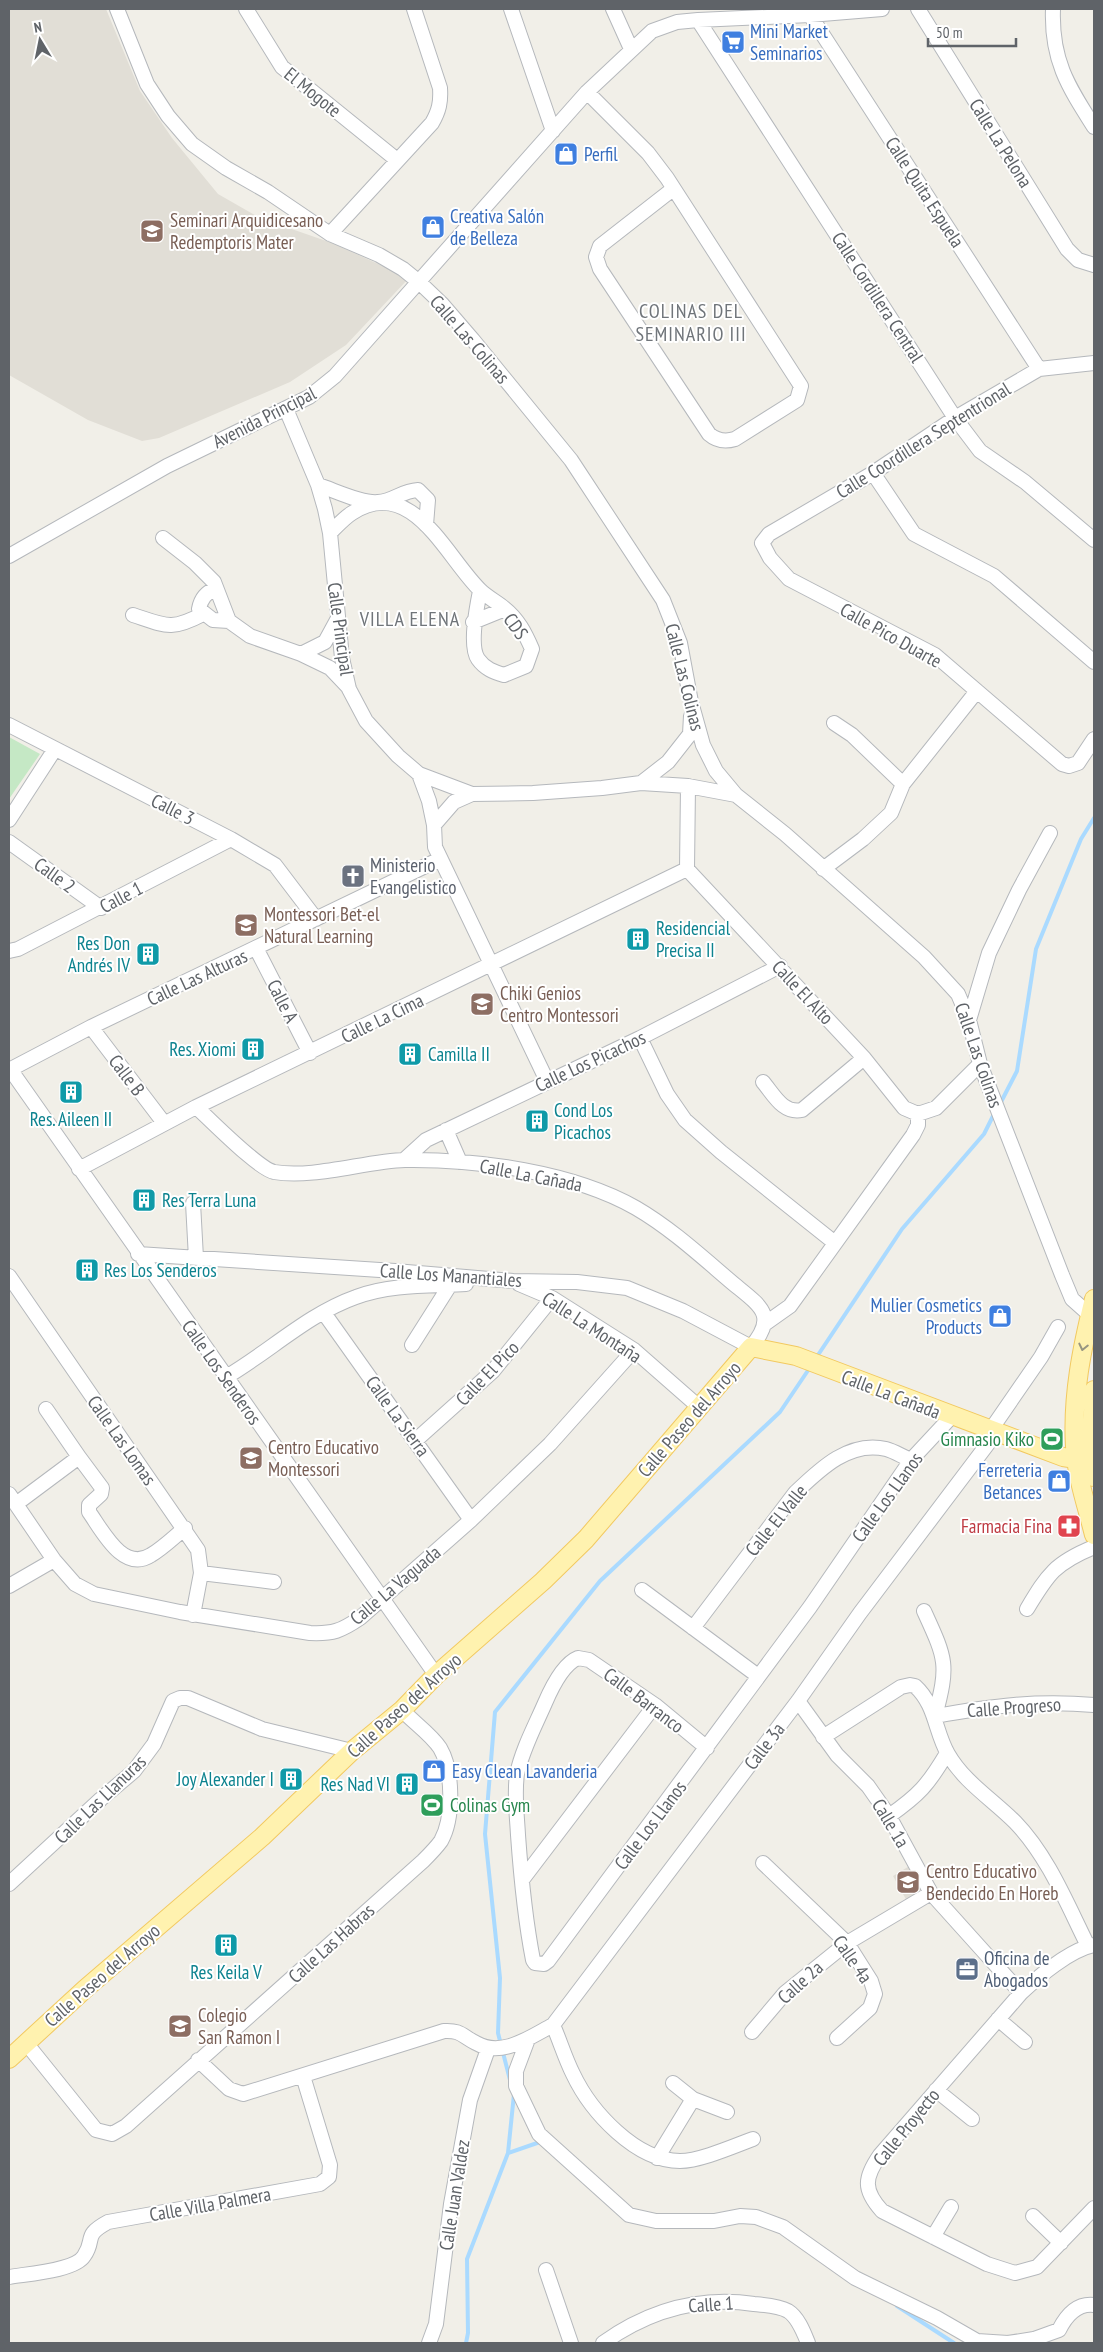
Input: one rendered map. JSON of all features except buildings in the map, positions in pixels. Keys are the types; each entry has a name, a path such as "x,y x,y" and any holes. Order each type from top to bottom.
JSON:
{"main road":[{"path":"1093,1310 1077,1386 1074,1423 1094,1476"},
{"name":"Calle La Cañada","path":"751,1347 796,1356 834,1372 1063,1457 1087,1456"},
{"name":"Calle Paseo del Arroyo","path":"9,2059 85,1989 262,1837 352,1751 402,1710 436,1675 543,1581 586,1539 751,1347"},
{"path":"1094,1390 1087,1456 1094,1535"}],"street":[{"name":"Calle Las Colinas","path":"117,9 147,84 168,116 192,144 226,168 268,192 330,234 379,256 403,269 419,282 442,304 473,340 571,460 645,569 663,600 680,643 691,702 702,745 716,771 736,795 786,834 942,975 958,994 968,1020 980,1064 1068,1291 1072,1298 1093,1310"},
{"name":"El Mogote","path":"246,9 282,67 397,160"},
{"path":"330,234 432,123 438,112 441,100 436,74 414,9"},
{"path":"511,9 554,130"},
{"path":"613,9 631,49"},
{"name":"Avenida Principal","path":"9,556 167,466 309,397 335,376 587,92 631,49 652,32 677,22 882,9"},
{"name":"Calle La Pelona","path":"918,9 1067,249 1078,260 1094,265"},
{"path":"1054,9 1052,30 1059,64 1072,92 1094,128"},
{"name":"Calle Quita Espuela","path":"810,15 1039,370"},
{"name":"Calle Cordillera Central","path":"698,20 956,418 980,451 1025,482 1094,540"},
{"path":"587,92 648,153 673,189 801,386 797,400 735,439 728,441 721,441 709,434 600,269 596,257 600,246 673,189"},
{"name":"Calle Coordillera Septentrional","path":"762,543 769,534 872,473 956,418 1039,370 1094,363"},
{"name":"Calle Principal","path":"286,409 318,485 330,533 342,658 350,689 366,721 398,756 419,774 472,794 553,792 641,783 688,786 736,795"},
{"path":"872,473 914,534 994,576 1094,662"},
{"name":"CDS","path":"318,485 377,502 396,505 411,511 426,525 480,591 505,609 524,629 532,648 526,666 504,676 489,670 477,658 474,622 480,591"},
{"path":"330,533 352,512 395,497 405,490 418,490 428,500 426,525"},
{"path":"163,538 195,563 214,582 228,621"},
{"name":"Calle Pico Duarte","path":"762,543 770,558 789,579 935,654 1062,764 1069,766 1078,762 1094,739"},
{"path":"216,588 208,592 201,600 199,609 203,614 213,620 228,621 250,636 301,654 330,668 350,689"},
{"path":"474,622 505,609"},
{"path":"133,615 169,627 183,624 203,614"},
{"path":"301,654 325,642 338,620"},
{"path":"823,869 863,839 891,813 903,784 977,691"},
{"path":"641,783 668,762 690,734 691,702"},
{"path":"834,723 852,735 903,784"},
{"name":"Calle 3","path":"9,725 231,839 275,865 316,918"},
{"path":"9,820 55,750"},
{"path":"419,774 429,801 434,825 435,847 440,859 493,964 548,1081"},
{"path":"687,869 688,786"},
{"path":"434,825 454,802 472,794"},
{"path":"968,1020 988,953 1018,890 1050,833"},
{"name":"Calle 1","path":"9,951 18,950 231,839"},
{"name":"Calle 2","path":"9,842 101,908"},
{"name":"Calle Las Alturas","path":"9,1069 91,1027 440,859"},
{"name":"Calle La Cima","path":"79,1169 196,1107 687,869"},
{"name":"Calle El Alto","path":"687,869 780,966 864,1058 904,1108 918,1114"},
{"name":"Calle A","path":"256,948 310,1053"},
{"name":"Calle Los Picachos","path":"404,1160 426,1140 640,1038 780,966"},
{"name":"Calle B","path":"91,1027 164,1123"},
{"path":"640,1038 667,1094 685,1120 721,1152 835,1243"},
{"path":"763,1082 784,1107 789,1110 802,1110 864,1058"},
{"path":"751,1347 763,1333 766,1323 790,1306 913,1135 918,1125 918,1114 936,1108 980,1064"},
{"name":"Calle Los Senderos","path":"9,1069 436,1675"},
{"name":"Calle La Cañada","path":"196,1107 256,1161 271,1171 287,1173 404,1160 460,1162 508,1167 600,1190 637,1208 674,1233 751,1298 762,1311 766,1323"},
{"path":"446,1130 460,1162"},
{"path":"193,1203 196,1258"},
{"name":"Calle Los Manantiales","path":"138,1254 395,1271 513,1281 577,1282 627,1288 682,1311 751,1347"},
{"name":"Calle Las Lomas","path":"9,1276 185,1528 198,1550 201,1573 193,1615"},
{"name":"Calle La Montaña","path":"226,1377 324,1313 356,1296 394,1288 513,1281 552,1298 634,1350 699,1407"},
{"path":"412,1345 450,1285"},
{"name":"Calle El Pico","path":"416,1440 493,1371 552,1298"},
{"name":"Calle La Sierra","path":"324,1313 471,1520"},
{"name":"Calle 3a","path":"493,2049 523,2041 553,2025 798,1701 993,1432 1058,1327"},
{"name":"Calle La Vaguada","path":"12,1499 54,1560 75,1584 94,1594 193,1615 310,1633 330,1634 343,1629 360,1618 471,1520 550,1444 634,1350"},
{"path":"46,1409 102,1488 101,1494 89,1505 89,1512 117,1550 125,1556 137,1560 150,1556 185,1528"},
{"name":"Calle Los Llanos","path":"578,1658 568,1664 549,1694 521,1760 516,1794 526,1923 535,1963 544,1964 548,1961 810,1607 911,1460 952,1416"},
{"name":"Calle El Valle","path":"693,1628 795,1493 808,1480 841,1455 855,1449 870,1447 887,1450 911,1460"},
{"path":"12,1499 79,1457"},
{"path":"1027,1609 1043,1582 1065,1560 1094,1547"},
{"path":"9,1586 54,1560"},
{"path":"201,1573 274,1582"},
{"path":"642,1590 758,1676"},
{"path":"924,1611 942,1650 945,1666 935,1716"},
{"name":"Calle Barranco","path":"578,1658 589,1660 655,1706 707,1748"},
{"path":"824,1737 905,1685 915,1686 935,1716 947,1753 962,1775 1015,1823 1038,1852 1091,1946"},
{"name":"Calle Las Llanuras","path":"9,1884 134,1771 154,1744 173,1701 180,1698 188,1698 262,1729 352,1751"},
{"name":"Calle 1a","path":"798,1701 837,1755 868,1786 888,1816 932,1892 1021,1993"},
{"name":"Calle Progreso","path":"935,1716 1002,1704 1032,1702 1094,1705"},
{"path":"522,1880 655,1706"},
{"name":"Calle Las Habras","path":"26,2043 96,2130 112,2134 126,2126 423,1861 441,1840 449,1818 449,1775 445,1759 439,1746 402,1710"},
{"path":"888,1816 915,1798 932,1778 947,1753"},
{"name":"Calle 4a","path":"763,1863 847,1943 871,1981 875,1994 870,2008 837,2038"},
{"name":"Calle 2a","path":"752,2032 785,1993 847,1943 932,1892"},
{"name":"Calle Proyecto","path":"1091,1946 1040,1975 1021,1993 880,2155 872,2166 867,2183 872,2199 882,2211 987,2264 1015,2273 1037,2266 1094,2208"},
{"path":"998,2019 1025,2042"},
{"path":"553,2025 574,2076 598,2112 632,2145 657,2158 681,2161 716,2152 753,2139"},
{"path":"198,2060 229,2089 243,2094 444,2031 456,2030 493,2049"},
{"path":"523,2041 516,2071 516,2086 539,2134 628,2215 656,2221 714,2221 740,2216 756,2217 783,2227 855,2278 937,2318 977,2341 1008,2343 1034,2339 1058,2330 1065,2318 1080,2306 1094,2305"},
{"name":"Calle Juan Valdez","path":"429,2343 436,2324 451,2204 470,2100 493,2049"},
{"name":"Calle Villa Palmera","path":"9,2277 50,2271 76,2262 84,2256 90,2237 95,2229 108,2222 320,2184 329,2177 330,2165 303,2076"},
{"path":"673,2083 693,2099 727,2112"},
{"path":"936,2090 972,2119"},
{"path":"657,2158 693,2099"},
{"path":"933,2237 951,2207"},
{"path":"1033,2216 1061,2243"},
{"path":"546,2270 571,2343"},
{"name":"Calle 1","path":"603,2343 634,2324 677,2307 727,2300 768,2305 788,2311 802,2329 808,2343"}],"shaded area":[{"name":"Seminari Arquidicesano Redemptoris Mater","path":"9,9 106,9 140,91 172,138 218,194 260,218 332,243 409,278 346,345 290,382 159,438 142,441 88,420 9,375"},
{"name":"Centro Educativo Bendecido En Horeb","path":"911,1865 924,1888 922,1895 908,1903 893,1876"}],"green space":[{"path":"9,737 40,754 9,799"}],"waterway":[{"path":"1000,1104 1017,1071 1036,949 1081,839 1094,818"},
{"path":"816,1358 902,1229 984,1134 995,1112"},
{"path":"510,2080 498,2033 500,1978 485,1834 495,1712 600,1581 780,1412 811,1366"},
{"path":"466,2343 468,2333 467,2259 508,2153 514,2094"},
{"path":"508,2153 540,2142 542,2143"},
{"path":"897,2306 954,2343"}],"place":[{"name":"Mini Market Seminarios","path":"733,42"},
{"name":"Perfil","path":"566,154"},
{"name":"Creativa Salón de Belleza","path":"433,227"},
{"name":"Seminari Arquidicesano Redemptoris Mater","path":"152,231"},
{"name":"Ministerio Evangelistico","path":"353,876"},
{"name":"Montessori Bet-el Natural Learning","path":"246,925"},
{"name":"Residencial Precisa II","path":"638,939"},
{"name":"Res Don Andrés IV","path":"148,954"},
{"name":"Chiki Genios Centro Montessori","path":"482,1004"},
{"name":"Res. Xiomi","path":"253,1049"},
{"name":"Camilla II","path":"410,1054"},
{"name":"Res. Aileen II","path":"71,1092"},
{"name":"Cond Los Picachos","path":"537,1121"},
{"name":"Res Terra Luna","path":"144,1200"},
{"name":"Res Los Senderos","path":"87,1270"},
{"name":"Mulier Cosmetics Products","path":"1000,1316"},
{"name":"Gimnasio Kiko","path":"1052,1439"},
{"name":"Centro Educativo Montessori","path":"251,1458"},
{"name":"Ferreteria Betances","path":"1059,1481"},
{"name":"Farmacia Fina","path":"1069,1526"},
{"name":"Easy Clean Lavanderia","path":"434,1771"},
{"name":"Joy Alexander I","path":"291,1779"},
{"name":"Res Nad VI","path":"407,1784"},
{"name":"Colinas Gym","path":"432,1805"},
{"name":"Centro Educativo Bendecido En Horeb","path":"908,1882"},
{"name":"Res Keila V","path":"226,1945"},
{"name":"Oficina de Abogados","path":"967,1969"},
{"name":"Colegio San Ramon I","path":"180,2026"}],"district":[{"name":"COLINAS DEL SEMINARIO III","path":"691,322"},
{"name":"VILLA ELENA","path":"410,619"}]}
